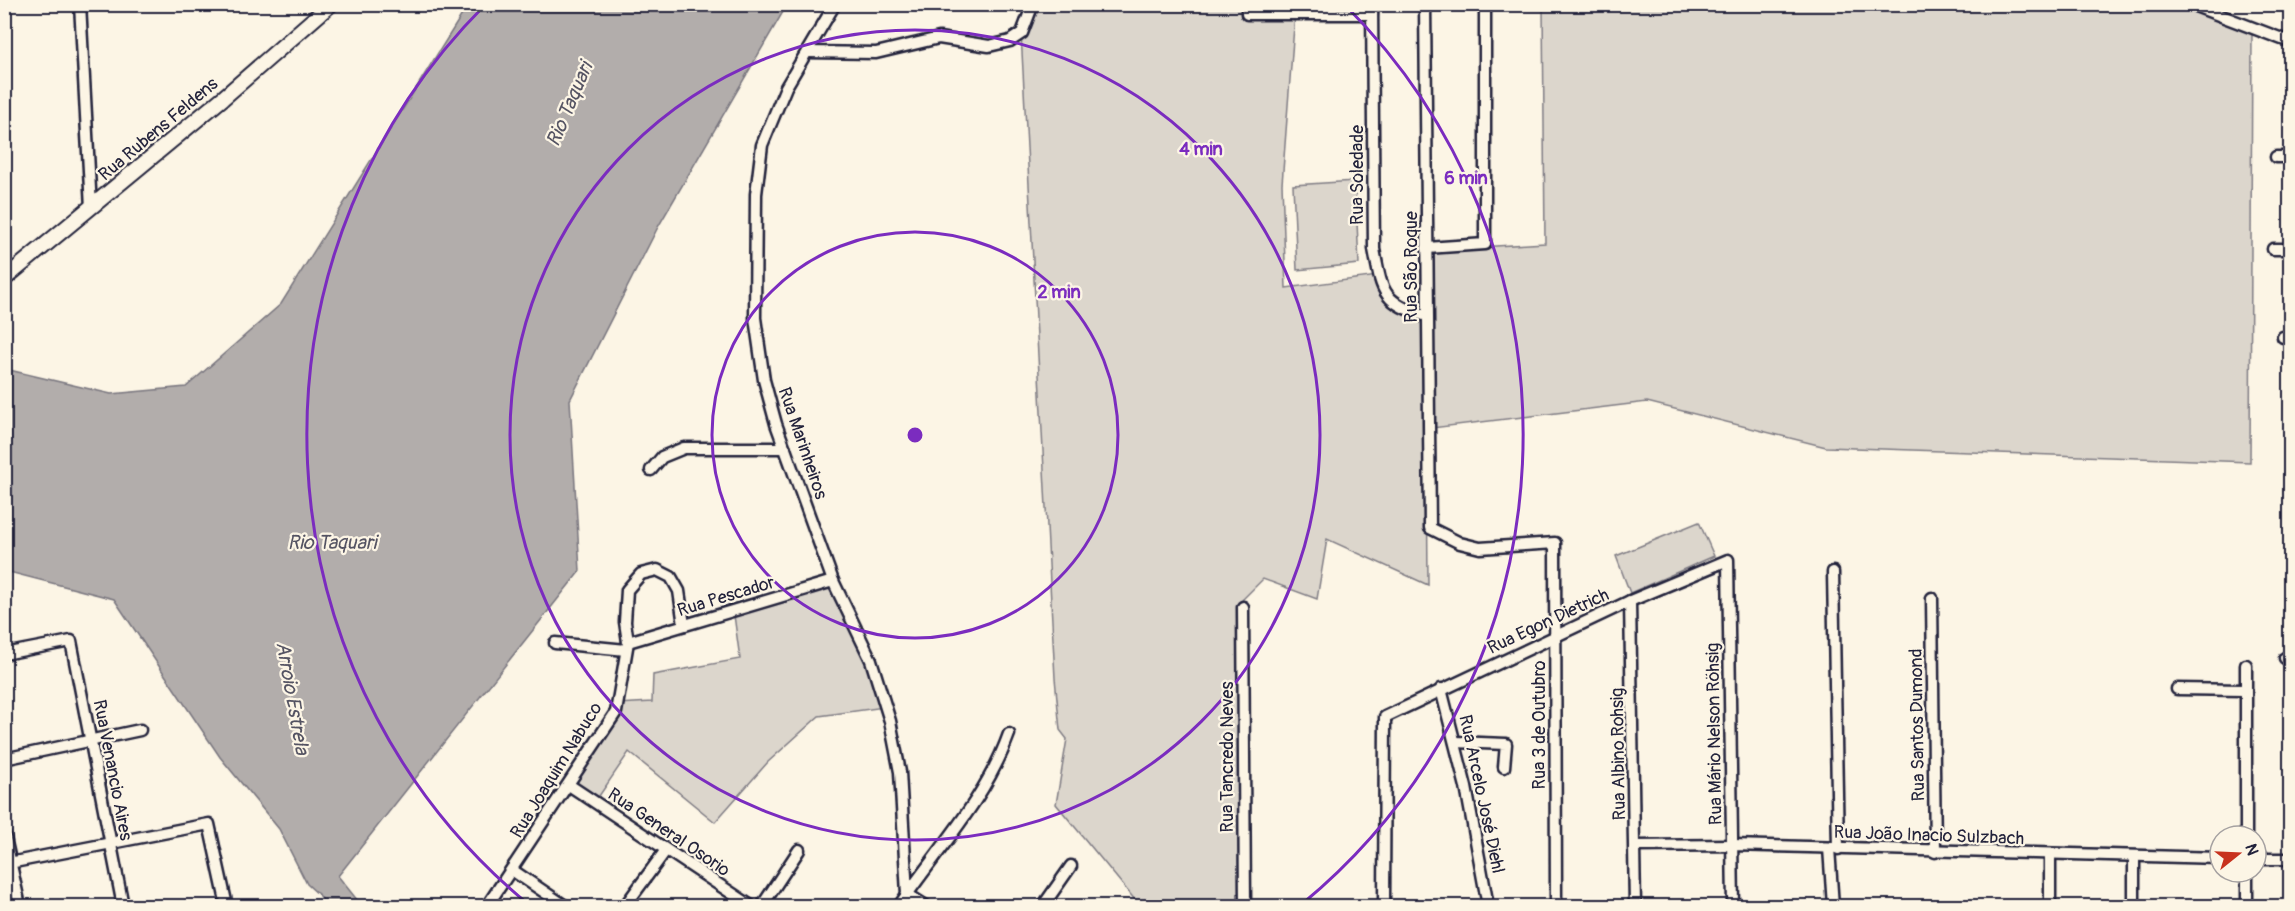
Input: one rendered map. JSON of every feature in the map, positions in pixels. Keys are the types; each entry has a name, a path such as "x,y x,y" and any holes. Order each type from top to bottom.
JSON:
{"main road":[{"name":"Rua Rubens Feldens","path":"7,278 331,4"}],"street":[{"path":"80,4 91,207"},
{"name":"Rua Marinheiros","path":"835,4 786,87 762,145 756,194 755,318 759,356 776,424 833,581 871,660 890,721 900,772 908,894"},
{"path":"807,52 876,53 939,38 988,46 1010,41 1022,33 1033,4"},
{"name":"Rua São Roque","path":"1425,4 1430,528 1460,543 1480,548 1555,543"},
{"path":"1427,248 1485,243 1485,4"},
{"path":"2190,4 2290,42"},
{"path":"1247,9 1372,9"},
{"name":"Rua Soledade","path":"1372,9 1374,249 1382,288 1400,308 1427,316"},
{"path":"2276,157 2290,158"},
{"path":"2273,249 2290,249"},
{"path":"4,259 7,278"},
{"path":"651,470 662,457 684,448 785,448"},
{"name":"Rua 3 de Outubro","path":"1555,543 1556,906"},
{"name":"Rua Egon Dietrich","path":"1384,906 1384,717 1630,601 1728,560"},
{"name":"Rua Mário Nelson Röhsig","path":"1728,560 1732,906"},
{"name":"Rua Joaquim Nabuco","path":"487,906 616,712 627,646 625,622 627,590 641,574 657,570 671,577 679,591 684,625"},
{"path":"1833,572 1833,906"},
{"name":"Rua Pescador","path":"627,646 684,625 833,581"},
{"name":"Rua Santos Dumond","path":"1932,598 1935,852"},
{"name":"Rua Albino Rohsig","path":"1630,601 1636,846 1635,906"},
{"name":"Rua Tancredo Neves","path":"1243,607 1245,906"},
{"name":"Rua Venancio Aires","path":"4,654 71,641 123,906"},
{"path":"555,643 627,646"},
{"path":"2246,665 2244,690 2246,824"},
{"name":"Rua Arcelo José Diehl","path":"1441,689 1466,787 1488,906"},
{"path":"2177,689 2244,690"},
{"path":"4,759 140,730"},
{"path":"899,906 966,815 997,763 1009,734"},
{"path":"1455,742 1506,744 1504,767"},
{"name":"Rua General Osorio","path":"568,785 751,906"},
{"path":"8,863 209,824 227,906"},
{"path":"4,832 8,863 20,906"},
{"name":"Rua João Inacio Sulzbach","path":"1636,846 1732,845 2050,856 2208,858"},
{"path":"625,906 666,850"},
{"path":"762,906 799,850"},
{"path":"2050,856 2050,906"},
{"path":"2134,857 2134,906"},
{"path":"2268,859 2290,859"},
{"path":"1043,906 1071,867"},
{"path":"512,870 565,906"},
{"path":"2247,884 2247,906"},
{"path":"908,894 926,906"}],"shaded area":[{"path":"1246,4 1246,13 1295,13 1282,184 1286,288 1378,276 1381,288 1426,315 1428,585 1327,539 1317,599 1263,579 1238,604 1240,906 1140,906 1056,804 1067,739 1060,730 1055,678 1021,33 1032,5"},
{"path":"2190,4 2252,29 2250,462 1826,447 1647,402 1432,428 1430,250 1545,243 1543,5"},
{"path":"1355,181 1359,264 1297,270 1293,185"},
{"path":"1699,522 1714,556 1630,593 1616,556"},
{"path":"833,581 885,707 819,716 768,762 715,822 629,752 595,802 569,785 617,704 652,702 653,675 740,659 734,615"}],"water":[{"name":"Rio Taquari","path":"468,5 787,5 658,227 570,400 580,571 338,876 362,906 327,906 307,884 279,829 220,757 114,599 5,571 5,369 111,394 186,387 281,304"}],"water label":[{"name":"Arroio Estrela","path":"293,698"}]}
